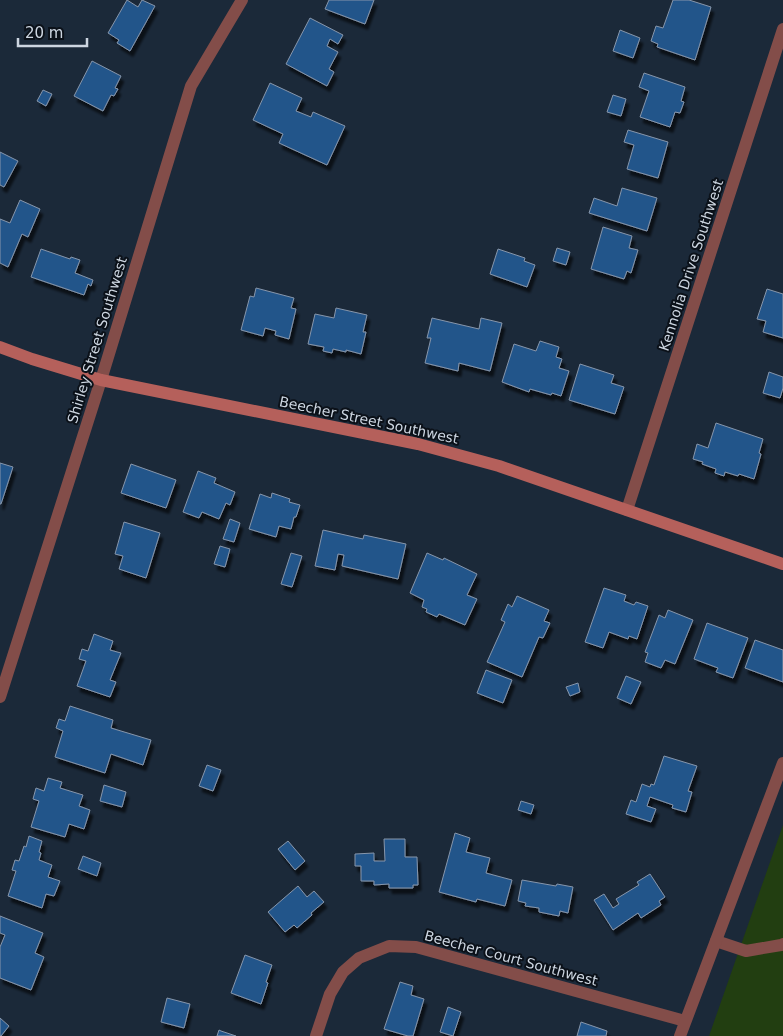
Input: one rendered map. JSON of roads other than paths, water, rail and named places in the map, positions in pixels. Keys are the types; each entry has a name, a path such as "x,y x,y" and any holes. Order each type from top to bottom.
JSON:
{"street":[{"name":"Shirley Street Southwest","path":"0,697 192,86 242,0"},
{"name":"Kennolia Drive Southwest","path":"627,510 783,29"},
{"name":"Beecher Street Southwest","path":"0,347 101,380 418,444 499,466 783,564"},
{"path":"680,1036 783,763"},
{"path":"716,941 746,951 783,944"},
{"name":"Beecher Court Southwest","path":"316,1036 330,994 343,972 359,958 389,946 416,947 685,1021"}]}
